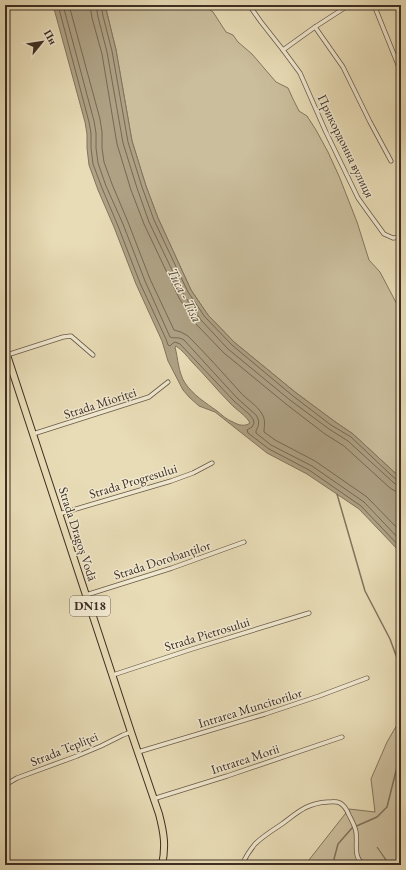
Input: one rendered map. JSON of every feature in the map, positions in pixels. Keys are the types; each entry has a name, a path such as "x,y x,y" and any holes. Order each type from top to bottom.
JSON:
{"main road":[{"name":"Strada Dragoș Vodă","path":"6,352 159,814 165,845 162,865"}],"street":[{"name":"Прикордонна вулиця","path":"249,5 300,73 325,130 358,198 384,234 393,238 401,237"},
{"path":"284,50 315,27 349,5"},
{"path":"374,5 401,72"},
{"path":"315,27 344,67 370,122 391,161"},
{"path":"6,352 70,336 94,355"},
{"name":"Strada Mioriței","path":"33,434 149,397 168,382"},
{"name":"Strada Progresului","path":"59,514 172,481 193,473 212,463"},
{"name":"Strada Dorobanților","path":"86,595 172,568 244,542"},
{"name":"Strada Pietrosului","path":"113,675 309,613"},
{"name":"Intrarea Muncitorilor","path":"138,752 265,714 366,678"},
{"name":"Strada Tepliței","path":"5,785 17,778 83,753 131,732"},
{"name":"Intrarea Morii","path":"154,799 342,737"},
{"path":"242,865 245,858 255,845 298,811 314,804 335,802 341,803 346,807 356,830 356,852 358,858 365,865"}],"shaded area":[{"path":"105,5 203,5 213,12 226,32 233,35 238,42 252,54 276,82 288,88 299,111 307,116 316,130 339,176 357,222 369,260 380,272 401,312 401,478 353,434 295,392 234,342 208,315 191,290 158,218 132,141 116,50"},
{"path":"401,718 401,865 390,865 377,847 389,865 305,865 349,809 375,812 371,779 387,742"}],"water":[{"name":"Тиса - Tisa","path":"53,5 105,5 116,50 132,141 158,218 191,290 208,315 234,342 295,392 353,434 401,478 401,553 359,509 307,474 267,453 215,412 199,406 183,390 168,361 162,341 136,284 98,190 89,165 85,122","holes":["176,346 232,406 246,417 250,423 242,425 229,420 192,391 185,383 181,374 178,365"]}],"waterway":[{"path":"337,494 365,591 390,639 401,669 401,676"},
{"path":"334,865 338,844 352,828 377,817 387,807 401,745"}]}
